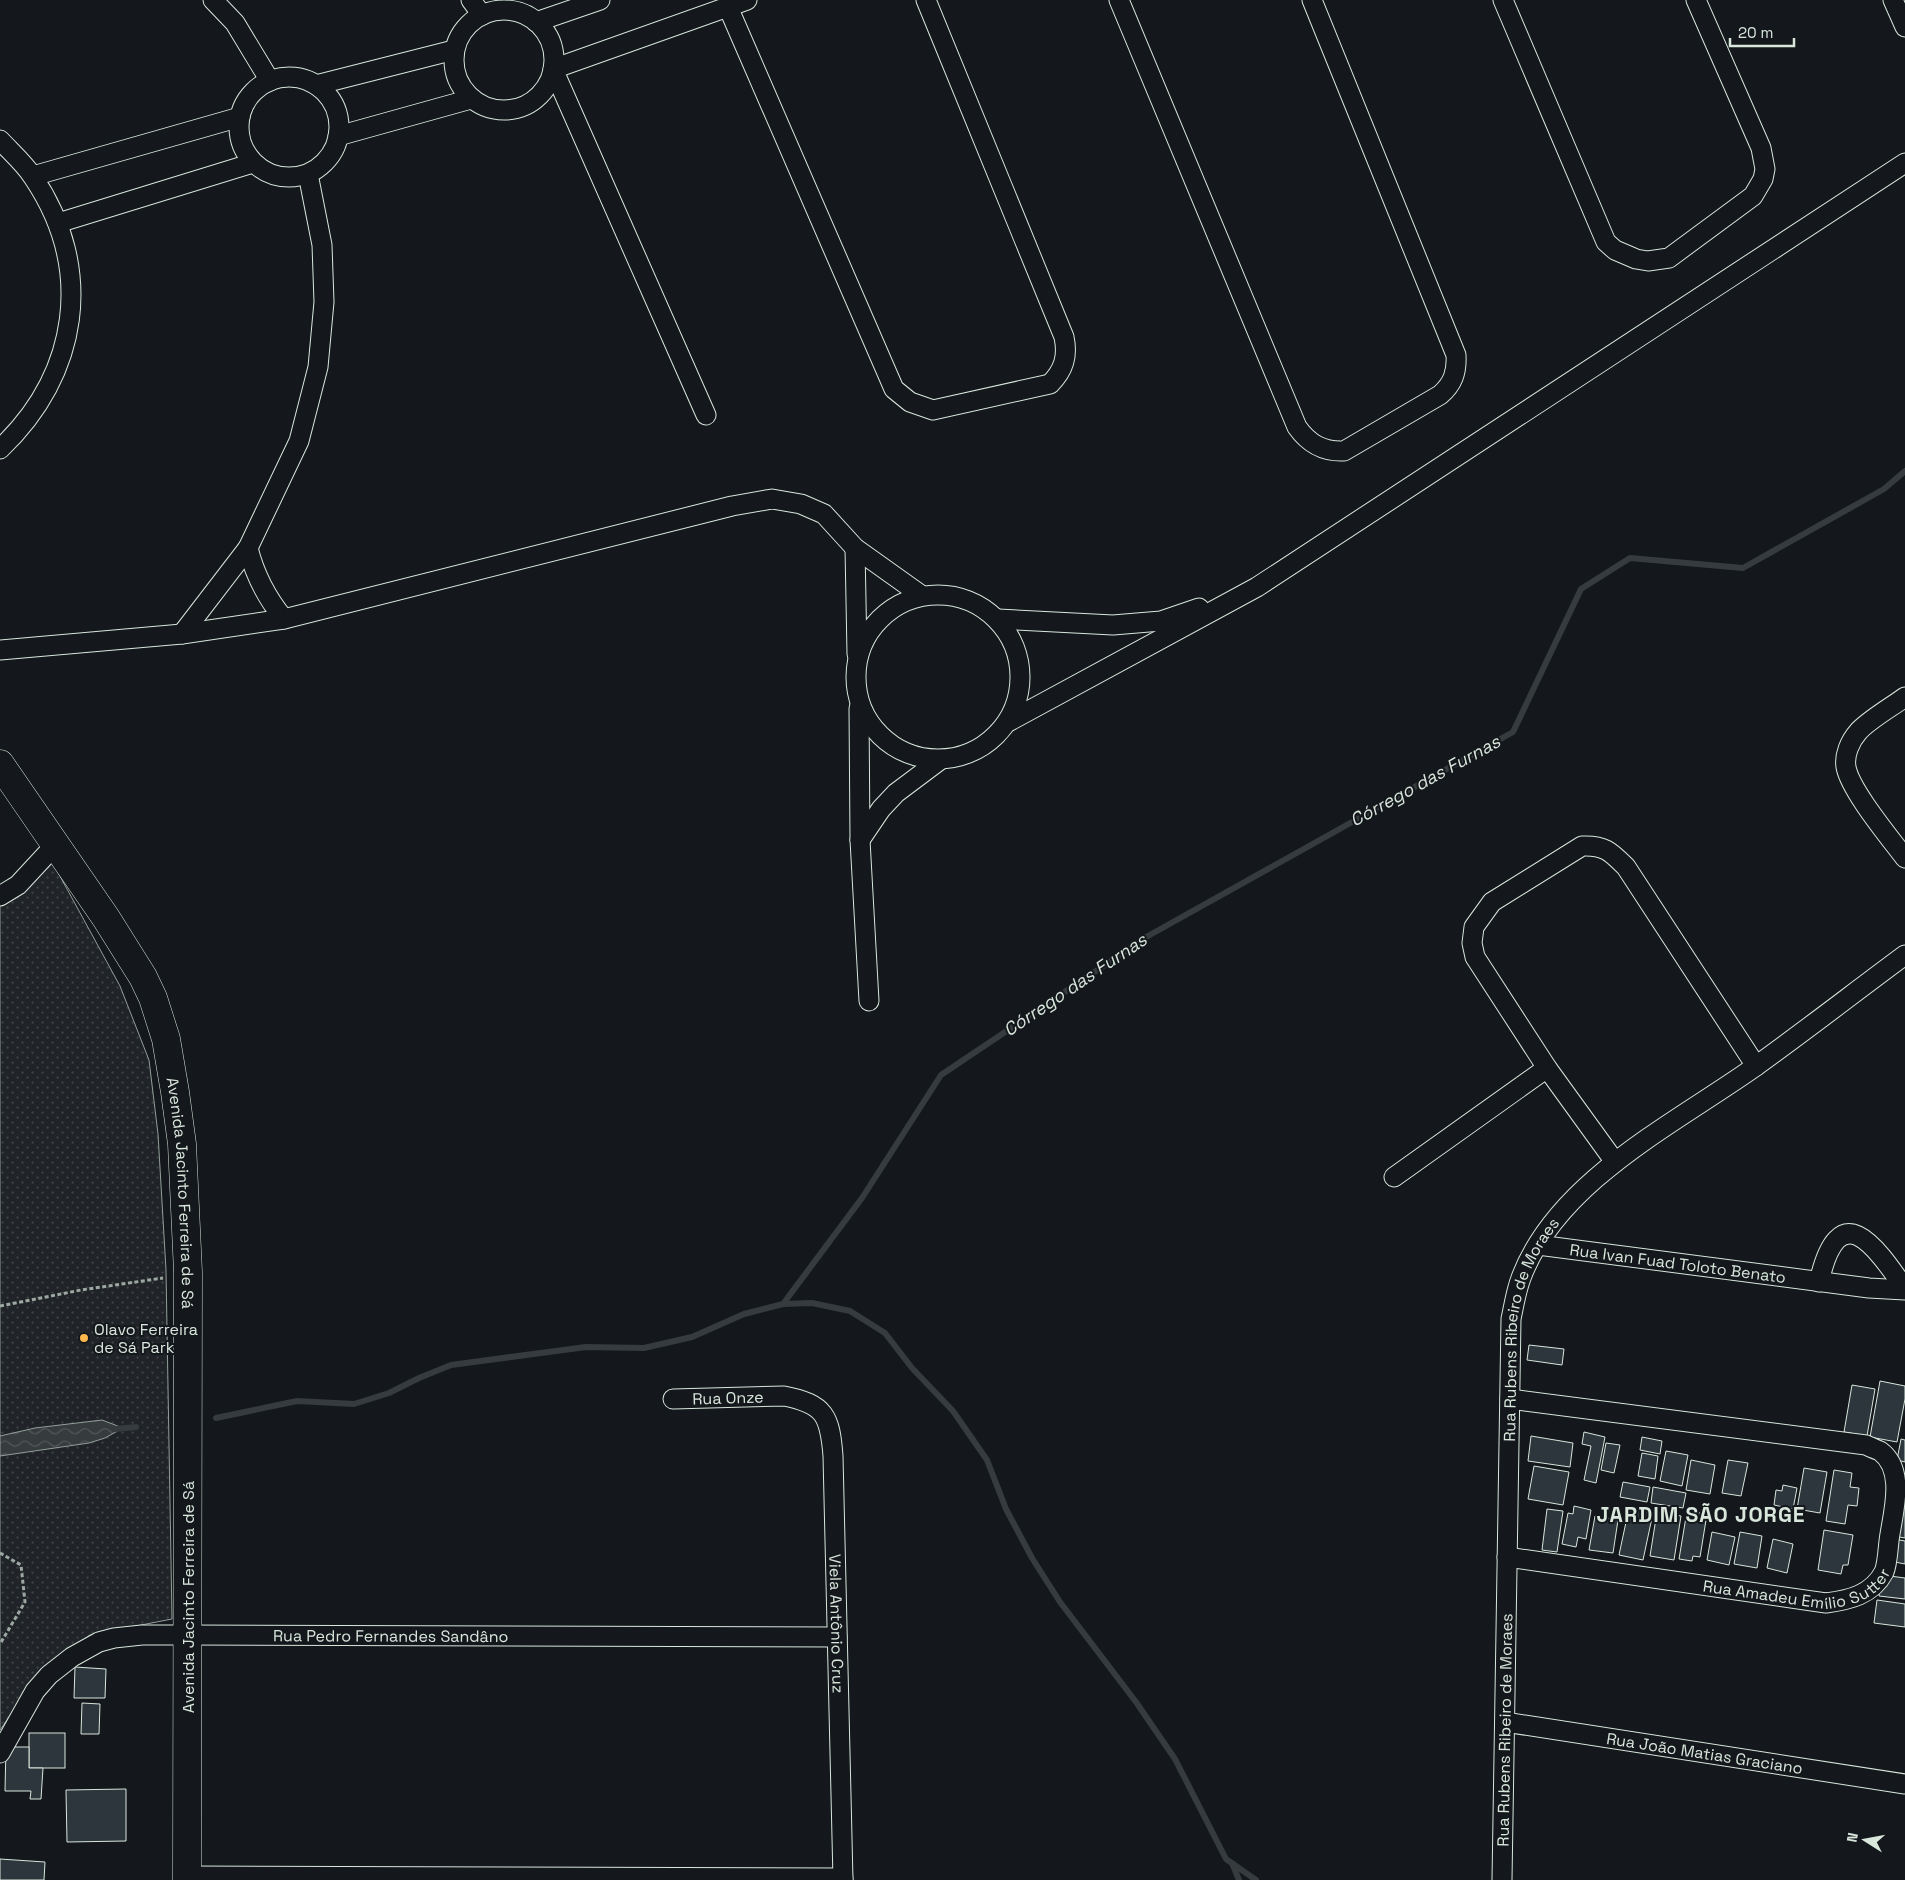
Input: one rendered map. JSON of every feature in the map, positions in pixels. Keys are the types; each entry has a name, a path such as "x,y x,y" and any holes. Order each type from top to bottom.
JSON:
{"main road":[{"name":"Avenida Jacinto Ferreira de Sá","path":"0,764 106,918 143,976 153,998 166,1039 182,1144 188,1272 187,1878"}],"street":[{"path":"213,0 235,23 270,81"},
{"path":"536,22 600,0"},
{"path":"553,69 747,0"},
{"path":"728,7 894,389 910,402 932,410 1050,384 1062,369 1066,352 1064,337 926,0"},
{"path":"1119,0 1297,427 1316,446 1334,451 1344,451 1440,395 1452,382 1457,365 1452,346 1312,0"},
{"path":"1503,0 1606,242 1626,256 1648,261 1669,258 1746,202 1759,188 1765,169 1761,148 1696,0"},
{"path":"1893,0 1905,27"},
{"path":"476,8 510,10 524,14 536,22 545,32 554,56 553,69 548,83 539,96 528,105 513,110 498,110 484,107 471,99 462,89 456,77 453,63 454,50 460,35 469,24 476,8"},
{"path":"316,85 454,50"},
{"path":"553,69 706,415"},
{"path":"285,77 302,78 316,85 327,94 335,107 338,121 338,136 333,150 324,163 308,174 296,177 281,177 266,172 253,163 244,150 239,134 240,117 246,102 256,89 270,81 285,77"},
{"path":"338,136 471,99"},
{"path":"33,176 240,117"},
{"path":"0,140 33,176 58,223 66,250 71,306 68,334 60,361 49,387 17,433 0,449"},
{"path":"58,223 253,163"},
{"path":"1008,722 1257,587 1905,163"},
{"path":"182,634 248,548 299,442 318,367 324,302 322,245 308,174"},
{"path":"0,650 182,634 284,619 732,506 772,499 802,504 824,514 855,548 921,595"},
{"path":"248,548 260,585 284,619"},
{"path":"855,548 860,840 869,1002"},
{"path":"998,618 1113,625 1161,621 1257,587"},
{"path":"857,660 874,624 895,605 921,595 949,594 975,602 998,618 1014,642 1021,669 1019,697 1008,722 990,742 966,755 940,760 914,757 890,745 871,726 859,702"},
{"path":"1905,698 1858,731 1850,744 1846,761 1847,770 1860,796 1905,858"},
{"path":"860,840 881,809 896,793 940,760"},
{"path":"0,896 18,885 56,844"},
{"path":"1615,1162 1547,1068 1474,958 1472,943 1474,927 1492,902 1582,846 1595,845 1607,849 1626,867 1756,1066"},
{"name":"Rua Rubens Ribeiro de Moraes","path":"1502,1880 1511,1319 1521,1278 1538,1245 1560,1213 1579,1193 1615,1162 1756,1066 1905,955"},
{"path":"1394,1177 1547,1068"},
{"name":"Rua Ivan Fuad Toloto Benato","path":"1819,1282 1825,1257 1832,1244 1843,1235 1852,1234 1862,1237 1871,1245 1905,1289"},
{"name":"Rua Ivan Fuad Toloto Benato","path":"1538,1245 1869,1288 1905,1289"},
{"name":"Rua Onze","path":"673,1399 784,1396"},
{"name":"Viela Antônio Cruz","path":"784,1396 802,1400 817,1407 828,1422 832,1435 843,1879"},
{"name":"Rua Amadeu Emílio Sutter","path":"1508,1557 1826,1603 1848,1600 1868,1589 1884,1571 1897,1486 1888,1460 1880,1452 1866,1445 1510,1399"},
{"name":"Rua Pedro Fernandes Sandâno","path":"0,1753 35,1691 49,1675 72,1657 99,1642 114,1638 188,1634 837,1637"},
{"name":"Rua João Matias Graciano","path":"1505,1722 1905,1784"},
{"path":"187,1878 843,1879"}],"path":[{"path":"0,1306 81,1290 143,1282 188,1272"},
{"path":"0,1553 21,1564 25,1602 0,1644"}],"shaded area":[{"name":"Olavo Ferreira de Sá Park","path":"49,856 120,986 149,1060 158,1134 166,1270 172,1619 90,1635 43,1668 0,1730 0,898"}],"water":[{"path":"102,1420 123,1428 105,1438 89,1443 0,1456 0,1436 35,1428"}],"building":[{"path":"1529,1345 1564,1349 1562,1365 1527,1360"},
{"path":"1880,1381 1905,1386 1905,1399 1897,1442 1870,1437"},
{"path":"1852,1385 1875,1389 1867,1436 1844,1432"},
{"path":"1584,1432 1605,1437 1596,1483 1584,1480 1591,1446 1582,1444"},
{"path":"1531,1436 1573,1443 1570,1467 1528,1461"},
{"path":"1642,1437 1662,1441 1660,1454 1640,1450"},
{"path":"1901,1439 1905,1440 1905,1462 1897,1460"},
{"path":"1606,1443 1620,1445 1614,1473 1601,1470"},
{"path":"1666,1451 1688,1455 1682,1486 1660,1481"},
{"path":"1642,1453 1658,1456 1655,1479 1638,1476"},
{"path":"1691,1460 1715,1465 1710,1494 1686,1490"},
{"path":"1728,1460 1748,1463 1741,1496 1722,1493"},
{"path":"1534,1466 1569,1472 1563,1505 1528,1499"},
{"path":"1804,1468 1827,1472 1820,1513 1797,1509"},
{"path":"1834,1470 1852,1473 1850,1487 1859,1488 1857,1506 1848,1505 1845,1524 1826,1521"},
{"path":"1623,1482 1650,1487 1647,1502 1620,1497"},
{"path":"1783,1485 1797,1488 1793,1509 1774,1505 1776,1490 1782,1491"},
{"path":"1653,1487 1686,1493 1683,1508 1651,1503"},
{"path":"1574,1506 1591,1510 1586,1539 1578,1537 1576,1547 1562,1544 1568,1513 1573,1514"},
{"path":"1899,1507 1905,1508 1905,1538 1894,1536"},
{"path":"1629,1508 1653,1513 1643,1560 1619,1555"},
{"path":"1547,1509 1563,1511 1557,1552 1542,1550"},
{"path":"1687,1511 1707,1514 1700,1557 1693,1556 1692,1561 1679,1559"},
{"path":"1657,1512 1681,1516 1674,1560 1650,1556"},
{"path":"1595,1516 1618,1520 1613,1553 1589,1550"},
{"path":"1824,1530 1853,1535 1848,1565 1843,1565 1841,1574 1818,1570"},
{"path":"1712,1532 1735,1537 1729,1565 1707,1560"},
{"path":"1740,1532 1762,1536 1757,1568 1734,1564"},
{"path":"1773,1539 1793,1544 1787,1573 1767,1568"},
{"path":"1894,1539 1905,1541 1905,1564 1890,1561"},
{"path":"1882,1575 1905,1578 1905,1599 1879,1596"},
{"path":"1877,1600 1905,1604 1905,1627 1874,1623"},
{"path":"75,1667 106,1669 105,1698 74,1698"},
{"path":"82,1703 100,1704 99,1734 81,1734"},
{"path":"29,1733 65,1733 65,1768 29,1768"},
{"path":"6,1747 29,1747 29,1768 43,1768 41,1799 30,1799 31,1791 5,1791"},
{"path":"126,1789 126,1841 67,1842 66,1790"},
{"path":"0,1859 45,1862 44,1880 0,1880"}],"waterway":[{"name":"Córrego das Furnas","path":"783,1304 862,1198 941,1075 1148,936 1513,732 1581,589 1630,558 1743,568 1884,489 1905,471"},
{"path":"216,1418 297,1401 354,1404 389,1393 451,1365 586,1347 644,1348 692,1337 744,1314 783,1304 812,1303 850,1311 885,1333 912,1368 953,1411 987,1460 1006,1509 1032,1558 1060,1602 1136,1702 1175,1759 1226,1859 1256,1880"},
{"name":"Córrego das Furnas","path":"115,1429 136,1427"},
{"path":"1232,1863 1239,1880"}],"place":[{"name":"Olavo Ferreira de Sá Park","path":"84,1338"}],"district":[{"name":"JARDIM SÃO JORGE","path":"1701,1515"}]}
